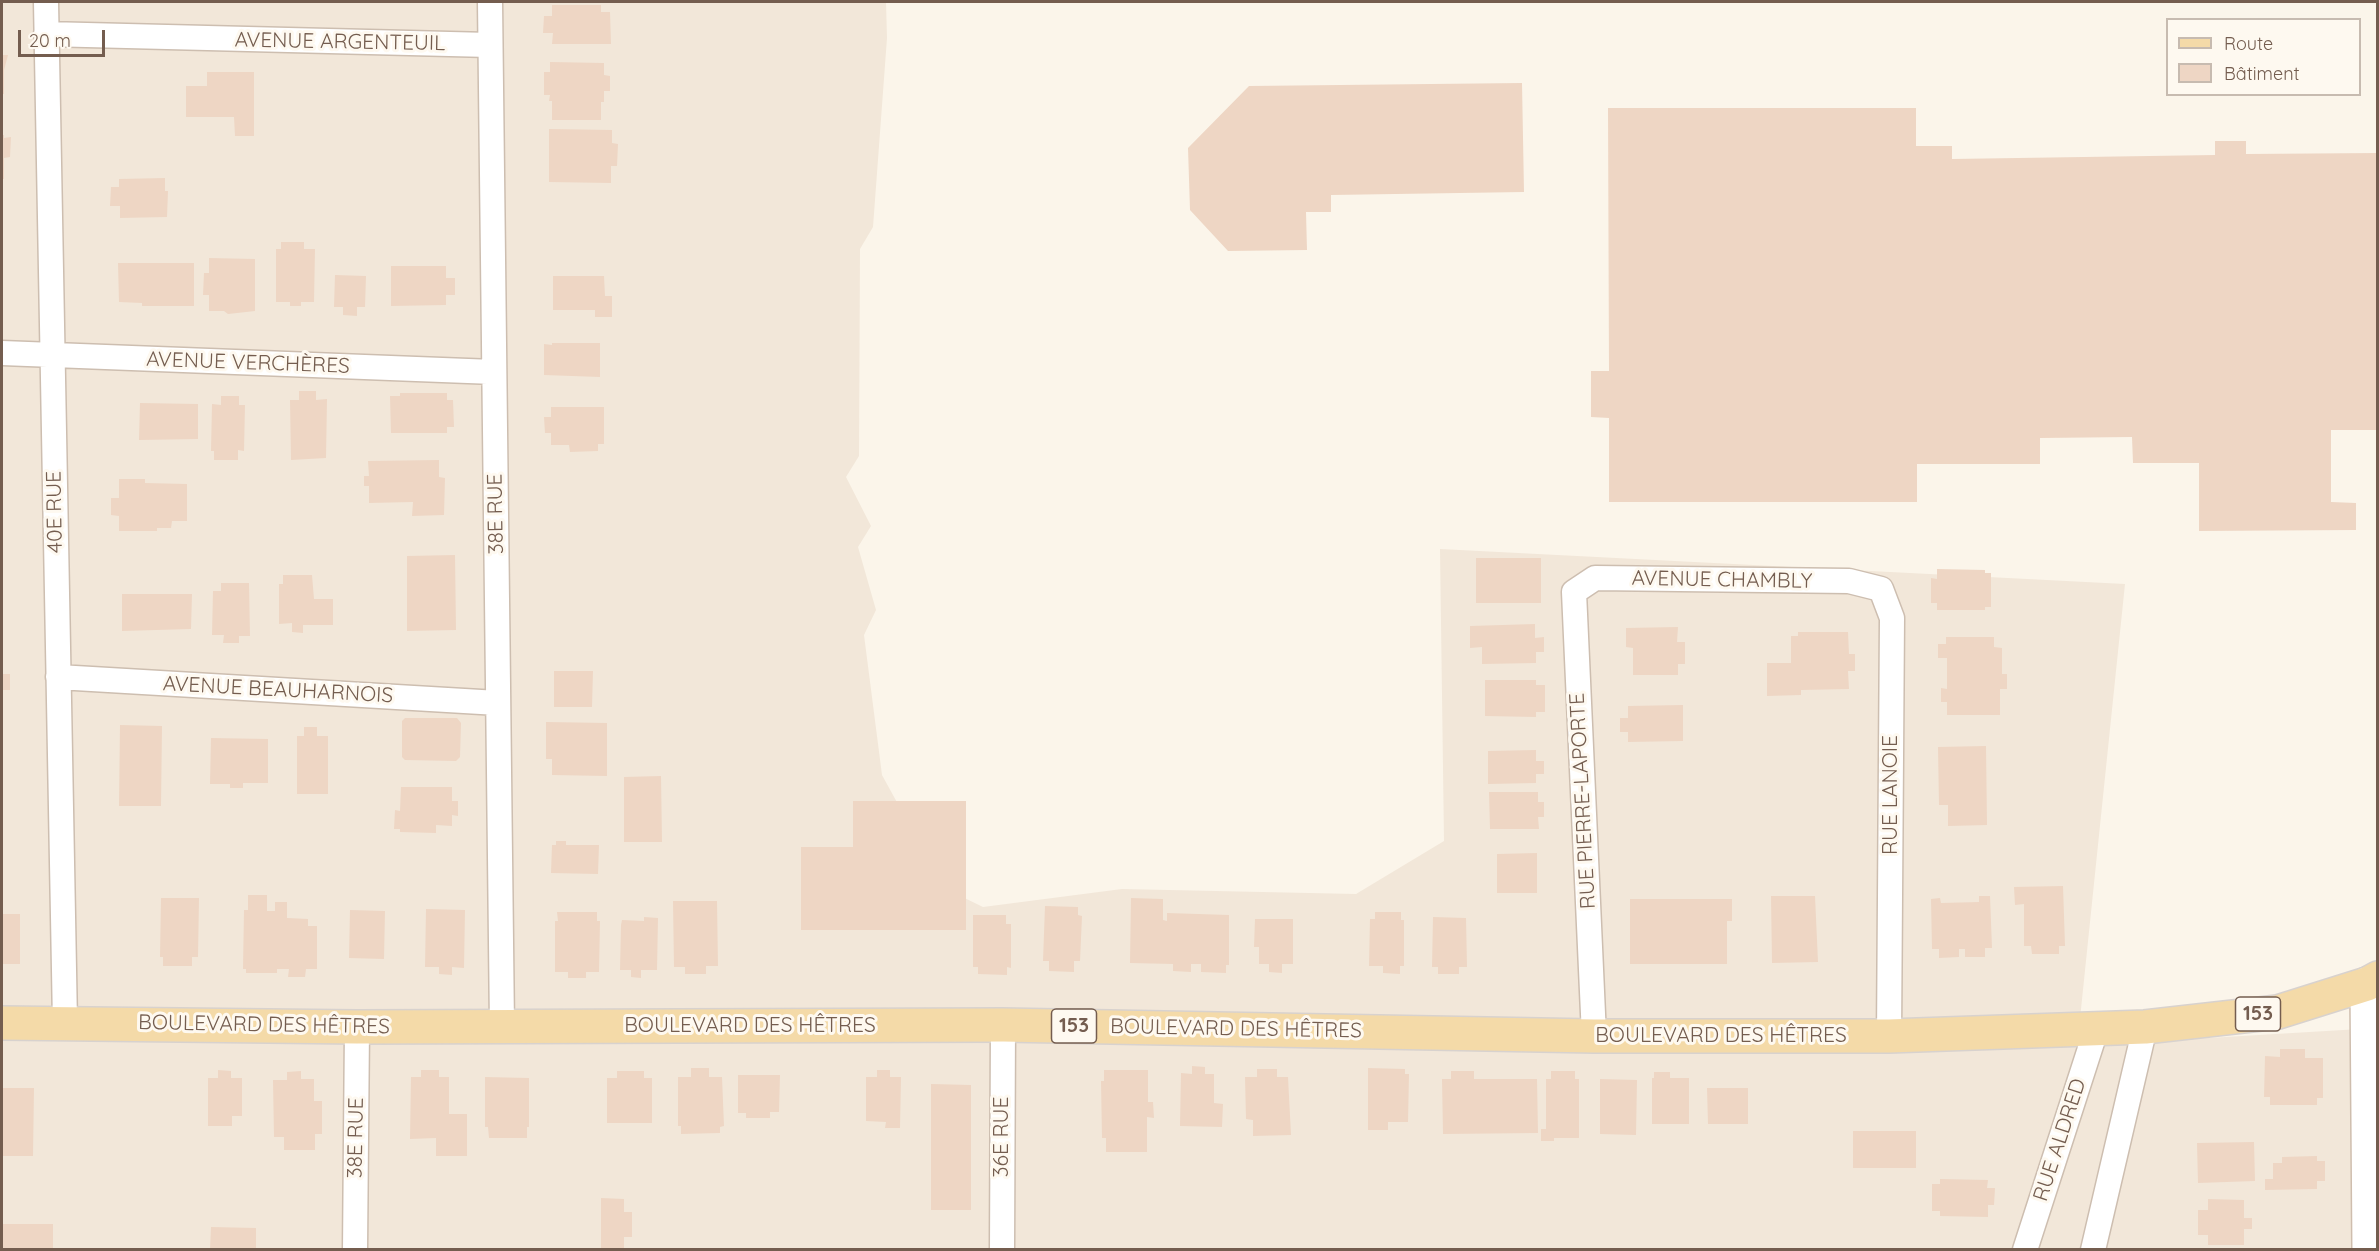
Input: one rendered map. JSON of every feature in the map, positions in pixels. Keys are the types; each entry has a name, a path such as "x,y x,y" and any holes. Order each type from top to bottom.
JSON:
{"main road":[{"name":"153","path":"2145,1027 2278,1012 2374,982"},
{"name":"BOULEVARD DES HÊTRES","path":"2,1023 357,1027 1003,1025 1594,1036 1889,1036 2145,1027"}],"street":[{"name":"40E RUE","path":"46,2 65,1023"},
{"name":"38E RUE","path":"490,2 502,1026"},
{"name":"AVENUE ARGENTEUIL","path":"46,34 490,45"},
{"name":"AVENUE VERCHÈRES","path":"2,353 494,372"},
{"name":"AVENUE CHAMBLY","path":"1595,578 1849,581"},
{"name":"RUE PIERRE-LAPORTE","path":"1594,1036 1574,592 1595,578"},
{"name":"RUE LANOIE","path":"1849,581 1881,589 1892,618 1889,1036"},
{"name":"AVENUE BEAUHARNOIS","path":"58,678 498,703"},
{"path":"2369,1250 2374,982"},
{"name":"36E RUE","path":"1002,1250 1003,1025"},
{"name":"38E RUE","path":"355,1250 357,1027"},
{"path":"2092,1250 2145,1027"},
{"name":"RUE ALDRED","path":"2025,1250 2096,1030"}],"shaded area":[{"path":"2,2 886,2 887,38 873,227 860,249 859,456 846,477 871,526 858,547 876,610 864,635 882,775 944,888 983,907 1122,889 1356,894 1444,841 1440,549 2125,584 2078,1038 2208,1038 2377,1028 2377,1249 2,1250"}],"building":[{"path":"552,5 601,5 601,12 610,12 611,44 552,44 553,33 543,33 544,16 552,16"},
{"path":"2,55 8,55 4,70 4,94 2,94"},
{"path":"550,62 604,63 604,75 610,76 610,91 604,91 604,102 601,102 601,120 552,120 552,101 549,101 550,95 544,95 544,72 550,72"},
{"path":"207,72 254,72 254,136 235,136 234,117 186,117 186,86 207,86"},
{"path":"1522,83 1524,192 1331,195 1331,212 1306,212 1307,250 1228,251 1190,210 1188,148 1249,86"},
{"path":"1608,108 1916,108 1916,146 1952,146 1952,159 2215,155 2215,141 2246,141 2246,154 2378,153 2378,430 2331,430 2331,502 2356,503 2356,530 2199,531 2199,463 2133,463 2132,437 2040,438 2040,464 1917,464 1917,502 1609,502 1609,418 1591,417 1591,371 1609,371"},
{"path":"549,129 612,130 612,143 618,144 617,166 611,166 611,183 549,182"},
{"path":"2,135 4,138 11,137 10,157 4,158 4,179 2,179"},
{"path":"165,178 165,191 168,191 167,217 120,218 120,206 110,206 111,187 119,187 119,179"},
{"path":"281,242 304,242 304,249 315,249 314,302 301,302 301,306 290,306 290,302 276,302 276,249 281,249"},
{"path":"209,258 255,259 255,311 228,314 224,311 209,311 209,295 203,295 204,273 209,273"},
{"path":"118,263 194,263 194,306 142,306 142,303 119,302"},
{"path":"391,266 446,266 446,278 455,278 455,295 446,295 446,305 391,306"},
{"path":"335,275 366,276 365,307 357,307 357,316 343,315 343,307 334,307"},
{"path":"553,276 604,276 605,296 612,296 612,317 595,317 595,310 553,310"},
{"path":"552,343 600,343 600,377 544,375 544,344 552,345"},
{"path":"299,391 316,391 316,400 327,399 326,458 291,460 290,400 299,400"},
{"path":"400,393 447,393 447,400 453,400 454,427 447,427 447,433 391,433 390,396 400,396"},
{"path":"221,396 239,396 239,405 245,405 244,451 238,450 238,460 214,460 214,451 211,451 212,404 221,405"},
{"path":"140,403 198,404 198,439 139,440"},
{"path":"551,407 604,407 604,444 598,444 598,451 570,452 569,445 551,445 551,433 545,433 544,417 551,417"},
{"path":"439,460 439,477 445,478 444,515 412,516 413,502 369,503 369,486 364,486 364,476 369,476 368,461"},
{"path":"119,479 145,479 145,483 187,484 187,521 172,521 171,528 157,528 157,531 119,531 119,516 111,515 111,498 119,498"},
{"path":"455,555 456,630 407,631 407,556"},
{"path":"1476,558 1541,558 1541,603 1476,603"},
{"path":"1937,569 1985,570 1985,573 1991,573 1991,607 1985,607 1985,610 1937,610 1937,603 1931,603 1931,578 1937,579"},
{"path":"283,575 312,575 314,599 333,599 333,625 303,625 303,633 292,632 292,623 279,624 279,584 283,584"},
{"path":"221,583 249,583 250,636 239,636 239,643 223,643 224,635 212,635 213,591 221,591"},
{"path":"122,594 192,594 191,629 122,631"},
{"path":"1535,624 1535,638 1544,637 1544,652 1536,652 1536,663 1482,664 1482,647 1470,648 1470,626"},
{"path":"1678,627 1677,642 1685,642 1685,664 1678,664 1678,675 1633,675 1633,648 1626,647 1626,628"},
{"path":"1798,632 1848,632 1849,654 1855,654 1855,671 1848,671 1849,689 1801,690 1801,695 1767,696 1767,663 1791,663 1791,636 1798,636"},
{"path":"1946,637 1994,637 1994,647 2002,648 2002,674 2007,674 2007,689 2000,689 2000,715 1947,715 1947,702 1941,702 1941,688 1947,689 1947,658 1938,658 1938,644 1946,644"},
{"path":"554,671 593,671 592,707 554,707"},
{"path":"2,674 10,674 10,690 2,690"},
{"path":"1485,680 1536,680 1536,685 1545,685 1545,712 1536,712 1536,717 1485,716"},
{"path":"1683,705 1683,741 1628,742 1628,732 1620,732 1620,718 1628,718 1628,706"},
{"path":"405,718 457,718 461,723 460,757 456,761 405,760 402,757 402,721"},
{"path":"546,722 607,723 607,776 552,775 552,759 546,759"},
{"path":"120,725 162,726 161,806 119,806"},
{"path":"304,727 317,727 317,736 328,736 328,794 297,794 297,736 304,736"},
{"path":"211,738 268,739 268,783 243,783 243,788 230,788 230,784 210,784"},
{"path":"1986,746 1987,825 1948,826 1948,805 1939,805 1938,747"},
{"path":"1536,750 1536,761 1544,761 1544,774 1536,774 1536,783 1488,784 1488,751"},
{"path":"661,776 662,842 624,842 624,777"},
{"path":"401,787 452,787 452,801 458,801 458,816 452,815 452,826 436,825 436,833 400,832 400,829 394,829 395,810 400,811"},
{"path":"1489,792 1538,792 1538,802 1544,802 1544,817 1538,817 1539,829 1490,829"},
{"path":"853,801 966,801 966,930 801,930 801,847 853,847"},
{"path":"556,841 566,841 566,845 599,845 598,874 551,873 552,845 556,845"},
{"path":"1537,853 1537,893 1497,893 1497,854"},
{"path":"2063,886 2065,946 2059,946 2059,954 2032,954 2031,946 2024,946 2024,904 2015,905 2014,887"},
{"path":"248,895 267,895 267,911 275,911 275,902 287,902 287,918 308,919 308,926 317,926 317,969 306,969 305,977 288,977 289,969 277,969 277,973 246,973 246,969 243,969 244,910 248,910"},
{"path":"1771,896 1815,896 1818,962 1772,963"},
{"path":"1979,896 1990,896 1992,948 1985,948 1985,957 1965,957 1965,949 1959,949 1959,957 1939,958 1939,949 1932,949 1931,899 1940,898 1941,903 1979,902"},
{"path":"161,898 199,898 198,957 192,957 192,966 163,966 163,957 160,957"},
{"path":"1131,898 1163,899 1163,920 1167,921 1167,913 1229,915 1229,965 1226,965 1226,973 1201,972 1201,964 1191,964 1191,972 1173,971 1173,964 1130,963"},
{"path":"1630,899 1732,899 1732,921 1727,921 1727,964 1630,964"},
{"path":"673,901 717,901 718,966 706,966 706,974 685,974 685,967 674,967"},
{"path":"1045,906 1078,907 1078,915 1082,916 1080,961 1074,961 1074,972 1049,971 1049,961 1043,961"},
{"path":"426,909 465,910 464,968 452,967 452,975 439,974 439,967 425,967"},
{"path":"350,910 385,911 384,959 349,958"},
{"path":"557,912 597,912 597,921 600,921 599,972 586,972 586,978 568,978 568,972 555,972"},
{"path":"1375,912 1401,912 1401,920 1404,920 1404,966 1400,966 1400,974 1383,973 1383,966 1369,966 1370,919 1375,919"},
{"path":"2,914 20,914 20,964 2,964"},
{"path":"973,915 1006,915 1006,924 1011,924 1011,968 1007,967 1007,975 978,974 978,967 973,967"},
{"path":"644,917 658,918 657,970 641,970 641,978 631,977 631,970 620,970 622,920 644,921"},
{"path":"1433,917 1466,918 1467,967 1459,967 1459,974 1438,974 1438,967 1432,967"},
{"path":"1255,919 1293,919 1293,964 1282,964 1282,973 1269,972 1269,964 1259,964 1259,947 1254,947"},
{"path":"2280,1049 2305,1049 2305,1058 2323,1058 2323,1098 2317,1098 2317,1105 2270,1105 2270,1097 2264,1097 2265,1056 2280,1057"},
{"path":"1192,1066 1205,1067 1205,1074 1214,1074 1214,1103 1223,1104 1222,1127 1180,1126 1181,1073 1192,1074"},
{"path":"691,1068 709,1068 709,1077 722,1077 724,1126 720,1127 720,1133 681,1134 681,1126 678,1126 678,1077 691,1077"},
{"path":"1368,1068 1405,1069 1405,1074 1409,1074 1408,1122 1388,1122 1388,1130 1368,1130"},
{"path":"1257,1069 1277,1069 1277,1077 1288,1077 1291,1135 1253,1136 1253,1120 1246,1119 1245,1077 1257,1077"},
{"path":"218,1070 231,1071 231,1078 242,1078 242,1116 232,1116 232,1126 208,1126 208,1078 218,1078"},
{"path":"421,1070 439,1070 439,1077 449,1077 449,1114 467,1114 467,1156 436,1156 436,1138 410,1139 411,1077 421,1077"},
{"path":"877,1070 890,1070 890,1077 901,1077 900,1128 885,1128 886,1122 866,1121 866,1077 877,1077"},
{"path":"1104,1070 1148,1070 1148,1102 1153,1102 1154,1118 1147,1117 1147,1152 1106,1152 1106,1138 1102,1138 1101,1081 1104,1081"},
{"path":"301,1071 301,1079 314,1079 314,1101 322,1101 322,1134 315,1134 315,1150 284,1150 284,1137 274,1137 273,1080 287,1080 287,1072"},
{"path":"617,1071 644,1071 644,1078 652,1078 652,1123 607,1123 607,1078 617,1078"},
{"path":"1451,1071 1474,1071 1474,1079 1537,1079 1538,1133 1443,1134 1442,1079 1451,1079"},
{"path":"1551,1071 1575,1071 1575,1079 1579,1079 1579,1138 1554,1138 1554,1141 1541,1141 1541,1129 1546,1129 1546,1079 1551,1079"},
{"path":"1654,1072 1670,1072 1670,1078 1689,1078 1689,1124 1652,1124"},
{"path":"738,1075 780,1075 779,1112 770,1112 770,1118 746,1118 746,1113 738,1113"},
{"path":"485,1077 529,1078 527,1138 489,1138 488,1127 485,1127"},
{"path":"1600,1079 1637,1080 1636,1135 1600,1134"},
{"path":"931,1084 971,1085 971,1210 931,1210"},
{"path":"2,1088 34,1088 33,1156 2,1156"},
{"path":"1707,1088 1748,1088 1748,1124 1708,1124"},
{"path":"1853,1131 1916,1131 1916,1168 1853,1168"},
{"path":"2254,1142 2255,1181 2198,1183 2197,1143"},
{"path":"2317,1156 2317,1161 2325,1161 2325,1181 2317,1181 2317,1189 2265,1190 2265,1179 2273,1179 2273,1163 2282,1163 2282,1157"},
{"path":"1940,1179 1988,1180 1987,1188 1995,1188 1994,1205 1988,1205 1988,1217 1940,1216 1940,1211 1932,1211 1932,1184 1940,1184"},
{"path":"601,1198 624,1199 624,1212 632,1212 632,1237 624,1237 624,1250 601,1250"},
{"path":"2208,1199 2244,1200 2244,1218 2252,1218 2252,1229 2244,1229 2244,1245 2208,1245 2208,1235 2198,1235 2198,1210 2208,1210"},
{"path":"2,1224 53,1224 53,1250 2,1250"},
{"path":"211,1227 256,1228 256,1250 210,1250"}]}
